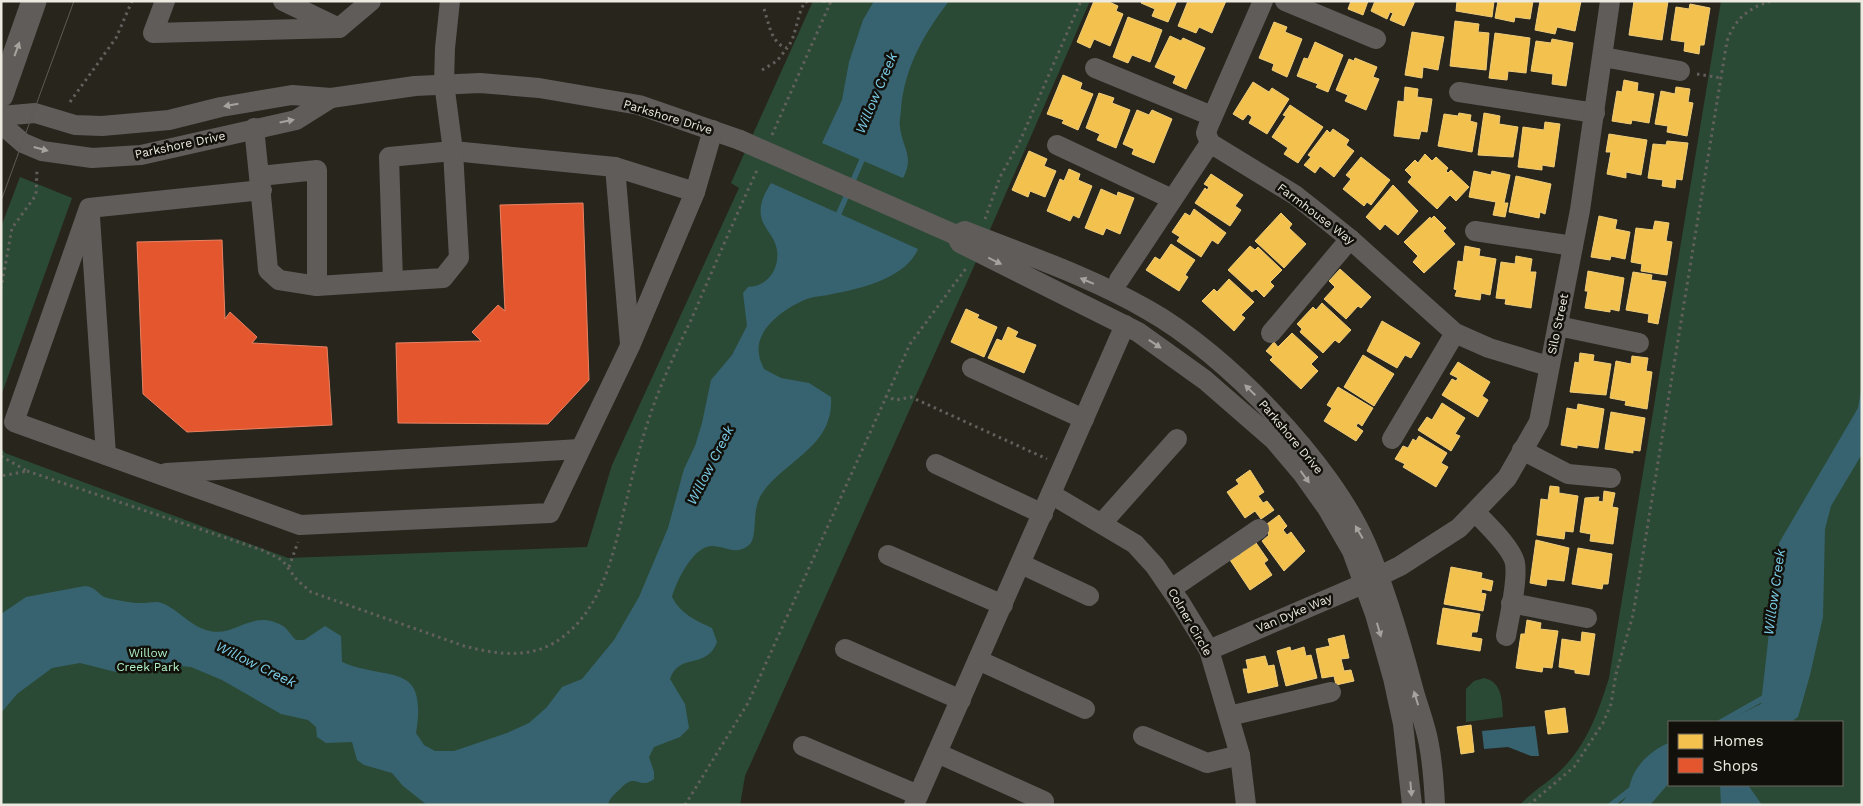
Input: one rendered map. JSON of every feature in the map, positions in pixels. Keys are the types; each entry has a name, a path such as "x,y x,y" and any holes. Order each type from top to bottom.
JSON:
{"main road":[{"path":"1,95 34,1"}],"street":[{"path":"165,1 153,33 339,28 371,1"},
{"path":"283,1 339,28"},
{"path":"254,128 261,183 268,270 279,280 317,286 443,278 459,258 452,151 444,83 445,48 450,1"},
{"path":"1119,280 1210,143 1206,132 1263,1"},
{"path":"1286,1 1376,39"},
{"name":"Silo Street","path":"1371,580 1400,566 1459,528 1507,478 1538,422 1574,246 1610,1"},
{"path":"1603,57 1680,71"},
{"path":"1095,68 1212,116"},
{"name":"Parkshore Drive","path":"1,116 34,113 76,125 102,126 170,120 221,107 292,95 331,98 372,90 444,83 480,83 538,88 639,105 712,130 740,140 956,235 960,243 1125,325 1204,380 1274,440 1302,473 1327,508 1371,580 1404,652 1429,745 1435,805"},
{"path":"1459,92 1595,113"},
{"name":"Parkshore Drive","path":"1,124 23,143 36,148 92,158 141,155 296,120 331,98"},
{"path":"90,208 14,422 300,525 550,512 630,346 695,192 712,130"},
{"name":"Farmhouse Way","path":"1210,143 1295,196 1350,239 1455,334 1489,348 1548,366"},
{"path":"1056,145 1172,199"},
{"path":"394,281 388,157 452,151 615,167 695,192"},
{"path":"615,167 630,346"},
{"path":"90,208 261,183 317,170 317,286"},
{"path":"90,208 106,455"},
{"name":"Parkshore Drive","path":"956,235 965,231 1088,281 1149,310 1186,334 1220,362 1256,397 1310,457 1339,497 1365,542 1375,614 1393,678 1409,763 1412,805"},
{"path":"1475,231 1574,246"},
{"path":"1271,333 1350,239"},
{"path":"803,746 916,800 1125,325"},
{"path":"1558,326 1639,343"},
{"path":"1392,439 1455,334"},
{"path":"972,368 1084,419"},
{"path":"1102,523 1177,439"},
{"path":"157,473 580,449"},
{"path":"1522,450 1568,474 1611,478"},
{"path":"936,464 1043,514"},
{"name":"Colner Circle","path":"1051,494 1135,544 1147,556 1171,589 1209,650 1240,755 1246,805"},
{"path":"1475,512 1498,536 1515,563 1506,636"},
{"path":"1171,589 1259,529"},
{"path":"888,555 1002,605"},
{"path":"1021,564 1089,596"},
{"name":"Van Dyke Way","path":"1209,650 1371,580"},
{"path":"1511,603 1587,618"},
{"path":"845,649 961,700"},
{"path":"978,660 1085,708"},
{"path":"1229,716 1331,692"},
{"path":"1142,736 1207,763 1240,755"},
{"path":"937,753 1044,801"}],"path":[{"path":"70,102 116,38 132,1"},
{"path":"762,70 777,60 792,42 799,11 805,2 810,1"},
{"path":"823,1 830,4"},
{"path":"985,220 1000,177 1020,142 1081,1"},
{"path":"1529,805 1574,767 1603,723 1611,704 1616,674 1633,615 1726,42 1732,27 1741,16 1753,7 1771,1"},
{"path":"764,9 773,37 781,46 787,48"},
{"path":"1,289 12,228 38,190 36,178 37,163"},
{"path":"685,805 748,703 910,344 968,266"},
{"path":"885,396 896,400 911,396 1064,467"},
{"path":"1,456 27,471 1,476"}],"green space":[{"name":"Willow Creek Park","path":"813,1 1090,1 971,273 745,776 740,805 1,805 1,448 5,453 288,558 587,547 612,465 739,188 731,183"},
{"path":"1721,1 1862,1 1862,805 1520,805 1559,772 1572,757 1580,747 1597,714 1609,678"},
{"path":"20,177 72,198 1,396 1,227"},
{"path":"1484,678 1490,680 1498,688 1502,699 1503,717 1466,722 1466,689 1474,681"}],"water":[{"path":"874,1 949,1 917,51 911,64 903,93 900,122 908,164 903,178 822,143 842,100 849,62 863,20"},
{"path":"771,183 918,249 912,259 893,275 856,289 810,298 792,306 775,319 762,335 759,344 759,354 764,369 781,378 809,383 831,397 830,414 825,428 817,440 773,480 763,492 755,514 754,535 749,545 740,550 731,550 717,546 705,548 692,558 677,583 672,597 676,603 689,616 712,628 717,642 707,656 680,666 674,671 670,679 685,704 689,728 680,737 654,747 649,757 654,772 654,779 644,783 634,781 626,784 612,796 608,805 427,805 403,786 392,773 364,765 357,760 352,742 326,743 317,737 316,727 308,720 281,714 222,680 191,667 149,663 116,672 80,663 52,668 17,694 1,713 1,614 26,597 85,586 104,597 112,599 134,603 161,603 197,626 210,631 219,632 262,620 272,621 283,626 296,640 304,640 325,626 341,636 342,662 359,668 389,674 401,678 410,684 416,694 418,710 416,733 424,745 435,751 454,751 507,733 529,723 547,707 562,687 582,679 614,640 639,597 668,528 684,469 695,446 702,423 711,380 732,355 747,326 743,293 748,287 763,283 776,266 777,251 775,243 761,216 763,198"},
{"path":"1862,386 1862,454 1831,506 1825,529 1823,617 1798,717 1792,721 1726,721 1761,704 1779,543 1858,408"},
{"path":"1535,726 1539,756 1531,756 1508,747 1484,749 1482,731"},
{"path":"1668,744 1668,784 1650,805 1619,805 1626,797 1633,775 1641,763 1657,749"},
{"path":"1720,786 1749,786 1762,805 1721,805"}],"building: Homes":[{"path":"1094,1 1107,1 1118,6 1116,11 1123,14 1110,46 1094,39 1090,48 1077,42"},
{"path":"1142,1 1177,1 1168,22 1152,16 1155,9 1141,3"},
{"path":"1188,1 1226,1 1212,33 1199,27 1196,33 1178,26"},
{"path":"1351,1 1368,1 1363,15 1348,9"},
{"path":"1375,1 1415,1 1404,26 1390,20 1393,13 1390,12 1387,19 1371,11"},
{"path":"1457,1 1494,1 1492,17 1456,11"},
{"path":"1498,1 1533,1 1530,19 1515,17 1514,22 1495,18"},
{"path":"1540,1 1581,1 1575,31 1557,27 1555,34 1535,30"},
{"path":"1634,1 1668,1 1662,40 1629,35"},
{"path":"1690,4 1710,8 1704,45 1700,45 1699,54 1684,51 1685,42 1671,40 1676,7 1689,9"},
{"path":"1128,17 1162,30 1150,62 1132,55 1128,63 1113,57"},
{"path":"1455,21 1479,24 1478,32 1489,33 1486,70 1450,66"},
{"path":"1274,22 1287,27 1285,32 1302,39 1287,77 1272,70 1274,64 1259,58"},
{"path":"1412,32 1444,37 1438,70 1423,67 1422,78 1405,75"},
{"path":"1495,33 1530,38 1526,73 1508,71 1507,80 1489,78"},
{"path":"1170,36 1181,41 1183,38 1205,48 1186,89 1173,83 1176,76 1155,67"},
{"path":"1552,39 1573,43 1566,86 1552,84 1553,74 1531,71 1536,41 1551,43"},
{"path":"1315,42 1343,55 1328,92 1316,87 1318,84 1297,76 1304,58 1308,59"},
{"path":"1355,58 1377,67 1373,77 1379,79 1366,110 1345,101 1348,95 1336,90 1349,59 1354,61"},
{"path":"1063,75 1082,83 1080,89 1093,94 1078,130 1062,123 1064,120 1047,114"},
{"path":"1624,80 1638,83 1637,91 1654,94 1649,123 1632,120 1631,124 1612,121 1617,91 1622,92"},
{"path":"1253,82 1269,92 1272,88 1289,99 1267,134 1249,123 1252,117 1248,114 1243,120 1233,114"},
{"path":"1405,87 1418,89 1417,97 1432,99 1427,132 1421,131 1419,139 1394,136 1398,101 1404,102"},
{"path":"1676,87 1690,89 1688,102 1693,103 1687,136 1667,132 1668,126 1655,124 1661,91 1675,94"},
{"path":"1099,93 1114,98 1112,103 1130,110 1116,148 1097,140 1100,134 1086,128"},
{"path":"1290,105 1323,127 1298,163 1284,154 1288,148 1272,137 1286,116 1283,115"},
{"path":"1137,110 1149,115 1152,110 1172,119 1154,163 1132,154 1134,149 1123,144"},
{"path":"1459,113 1471,115 1470,121 1477,123 1472,152 1438,146 1444,114 1458,116"},
{"path":"1484,113 1500,116 1499,124 1518,127 1513,157 1478,155"},
{"path":"1545,122 1560,124 1554,167 1542,165 1542,170 1518,167 1523,127 1544,130"},
{"path":"1333,129 1349,140 1346,145 1354,151 1334,177 1320,166 1315,173 1304,165 1311,157 1308,155 1327,130 1330,133"},
{"path":"1609,134 1647,140 1641,175 1626,172 1626,178 1607,174 1611,152 1606,152"},
{"path":"1667,141 1688,143 1682,180 1676,179 1675,188 1662,186 1663,180 1648,178 1653,144 1666,145"},
{"path":"1029,151 1047,159 1044,166 1056,171 1045,197 1030,191 1028,197 1012,190"},
{"path":"1425,154 1432,161 1436,157 1448,168 1446,171 1448,173 1451,170 1469,187 1456,201 1450,195 1437,209 1408,182 1412,177 1405,170 1415,160 1418,163"},
{"path":"1361,157 1390,180 1371,205 1367,202 1364,206 1343,189 1351,179 1346,175"},
{"path":"1069,169 1080,174 1078,180 1092,186 1079,218 1073,215 1070,221 1047,211 1060,179 1064,181"},
{"path":"1474,171 1491,175 1492,171 1510,175 1504,203 1508,203 1505,217 1493,215 1496,202 1469,197"},
{"path":"1211,174 1243,195 1235,206 1241,210 1230,226 1195,203 1205,188 1207,190 1209,187 1204,184"},
{"path":"1516,176 1551,184 1545,214 1540,212 1539,218 1509,212"},
{"path":"1393,185 1418,211 1398,235 1385,224 1380,230 1366,217"},
{"path":"1101,189 1117,196 1118,192 1134,198 1120,234 1106,228 1103,235 1085,228"},
{"path":"1194,209 1226,233 1218,244 1212,240 1201,257 1177,241 1180,237 1172,232 1185,213 1190,216"},
{"path":"1281,213 1292,224 1289,228 1306,244 1284,268 1255,241"},
{"path":"1434,216 1446,228 1443,231 1455,244 1424,273 1413,262 1418,256 1404,242 1430,217 1431,219"},
{"path":"1599,216 1617,220 1615,229 1630,232 1625,259 1611,256 1610,260 1591,257"},
{"path":"1655,221 1669,223 1666,241 1672,242 1667,275 1641,271 1642,264 1631,262 1636,228 1653,230"},
{"path":"1171,244 1195,260 1185,275 1188,277 1179,291 1146,270 1155,257 1160,260"},
{"path":"1250,246 1255,250 1258,247 1282,270 1270,282 1274,286 1264,297 1256,289 1252,292 1228,270"},
{"path":"1465,246 1480,249 1479,256 1496,259 1490,295 1481,293 1480,300 1455,296 1457,290 1454,289 1458,261 1463,262"},
{"path":"1516,256 1532,259 1530,272 1536,272 1531,308 1505,304 1506,299 1496,298 1501,262 1515,264"},
{"path":"1340,269 1371,297 1361,308 1358,306 1346,319 1324,299 1335,287 1329,281"},
{"path":"1588,271 1624,278 1619,311 1610,309 1610,312 1585,308 1588,291 1585,291"},
{"path":"1633,272 1652,275 1651,280 1666,282 1658,324 1648,322 1649,314 1626,310"},
{"path":"1229,279 1254,302 1241,315 1245,318 1234,331 1202,301 1214,289 1217,292"},
{"path":"1322,303 1351,330 1339,343 1335,340 1323,353 1300,332 1302,329 1297,324 1313,307 1316,310"},
{"path":"966,309 979,315 977,318 997,327 984,357 951,342"},
{"path":"1382,321 1420,343 1411,358 1405,355 1397,368 1367,351"},
{"path":"1008,327 1018,332 1015,337 1036,345 1024,373 988,358 997,339 1002,341"},
{"path":"1292,333 1318,357 1311,364 1318,371 1301,389 1270,360 1273,357 1266,351 1274,342 1278,347"},
{"path":"1580,353 1594,355 1593,361 1611,364 1606,395 1570,392 1575,362 1579,363"},
{"path":"1363,355 1394,374 1374,406 1344,387"},
{"path":"1632,356 1648,358 1646,371 1652,372 1647,409 1625,405 1626,401 1610,398 1616,361 1631,364"},
{"path":"1458,362 1490,382 1482,396 1488,400 1478,417 1442,395 1452,379 1456,381 1458,378 1450,374"},
{"path":"1338,387 1373,408 1362,426 1358,423 1356,426 1363,431 1356,441 1324,421 1332,408 1327,405"},
{"path":"1442,403 1465,418 1455,434 1460,436 1451,451 1418,430 1427,417 1432,420"},
{"path":"1578,404 1604,409 1598,448 1577,445 1577,448 1561,445 1567,408 1577,410"},
{"path":"1611,412 1645,418 1640,451 1633,450 1633,453 1605,449"},
{"path":"1419,436 1447,453 1441,463 1448,467 1436,487 1403,467 1405,464 1395,459 1403,446 1408,448 1413,439 1416,441"},
{"path":"1250,470 1264,492 1258,496 1263,503 1267,501 1274,510 1261,519 1255,511 1245,518 1227,492 1239,484 1236,480"},
{"path":"1550,486 1559,487 1559,493 1578,496 1573,532 1565,531 1564,539 1537,535 1541,499 1548,500"},
{"path":"1604,491 1615,493 1612,507 1618,508 1613,544 1590,541 1591,534 1580,532 1585,498 1599,497 1598,501 1603,502"},
{"path":"1279,515 1287,526 1283,530 1287,535 1291,532 1305,551 1284,571 1262,541 1269,535 1263,527"},
{"path":"1254,540 1268,560 1264,563 1272,575 1250,590 1230,560 1241,554 1239,550"},
{"path":"1536,540 1569,548 1564,581 1547,579 1546,586 1530,583"},
{"path":"1578,548 1612,554 1608,584 1603,584 1602,589 1572,584"},
{"path":"1451,567 1482,573 1481,578 1493,581 1491,591 1482,589 1481,593 1486,594 1483,611 1444,604"},
{"path":"1443,608 1480,614 1477,632 1472,632 1471,637 1482,639 1480,651 1437,644"},
{"path":"1527,620 1541,623 1540,629 1558,631 1552,668 1543,667 1542,672 1516,668 1521,634 1525,634"},
{"path":"1582,632 1595,634 1589,675 1575,673 1575,670 1559,667 1562,639 1581,642"},
{"path":"1344,635 1349,658 1341,659 1344,671 1351,670 1354,681 1336,685 1334,676 1322,678 1316,649 1330,646 1328,639"},
{"path":"1290,647 1291,651 1304,647 1306,656 1311,655 1317,678 1286,686 1277,651"},
{"path":"1265,656 1268,666 1274,665 1278,686 1248,693 1243,669 1248,669 1246,660"},
{"path":"1565,708 1568,732 1548,734 1545,711"},
{"path":"1471,725 1474,752 1461,754 1457,727"}],"building: Shops":[{"path":"583,203 589,380 548,424 398,423 396,343 481,341 472,332 498,305 505,311 500,205"},
{"path":"222,240 225,319 230,312 257,337 252,343 327,347 332,425 187,432 143,394 137,242"}],"waterway":[{"name":"Willow Creek","path":"836,220 865,153"},
{"name":"Willow Creek","path":"1723,721 1767,696"},
{"name":"Willow Creek","path":"1611,805 1633,788"}],"tram line":[{"path":"1,201 74,1"}]}
